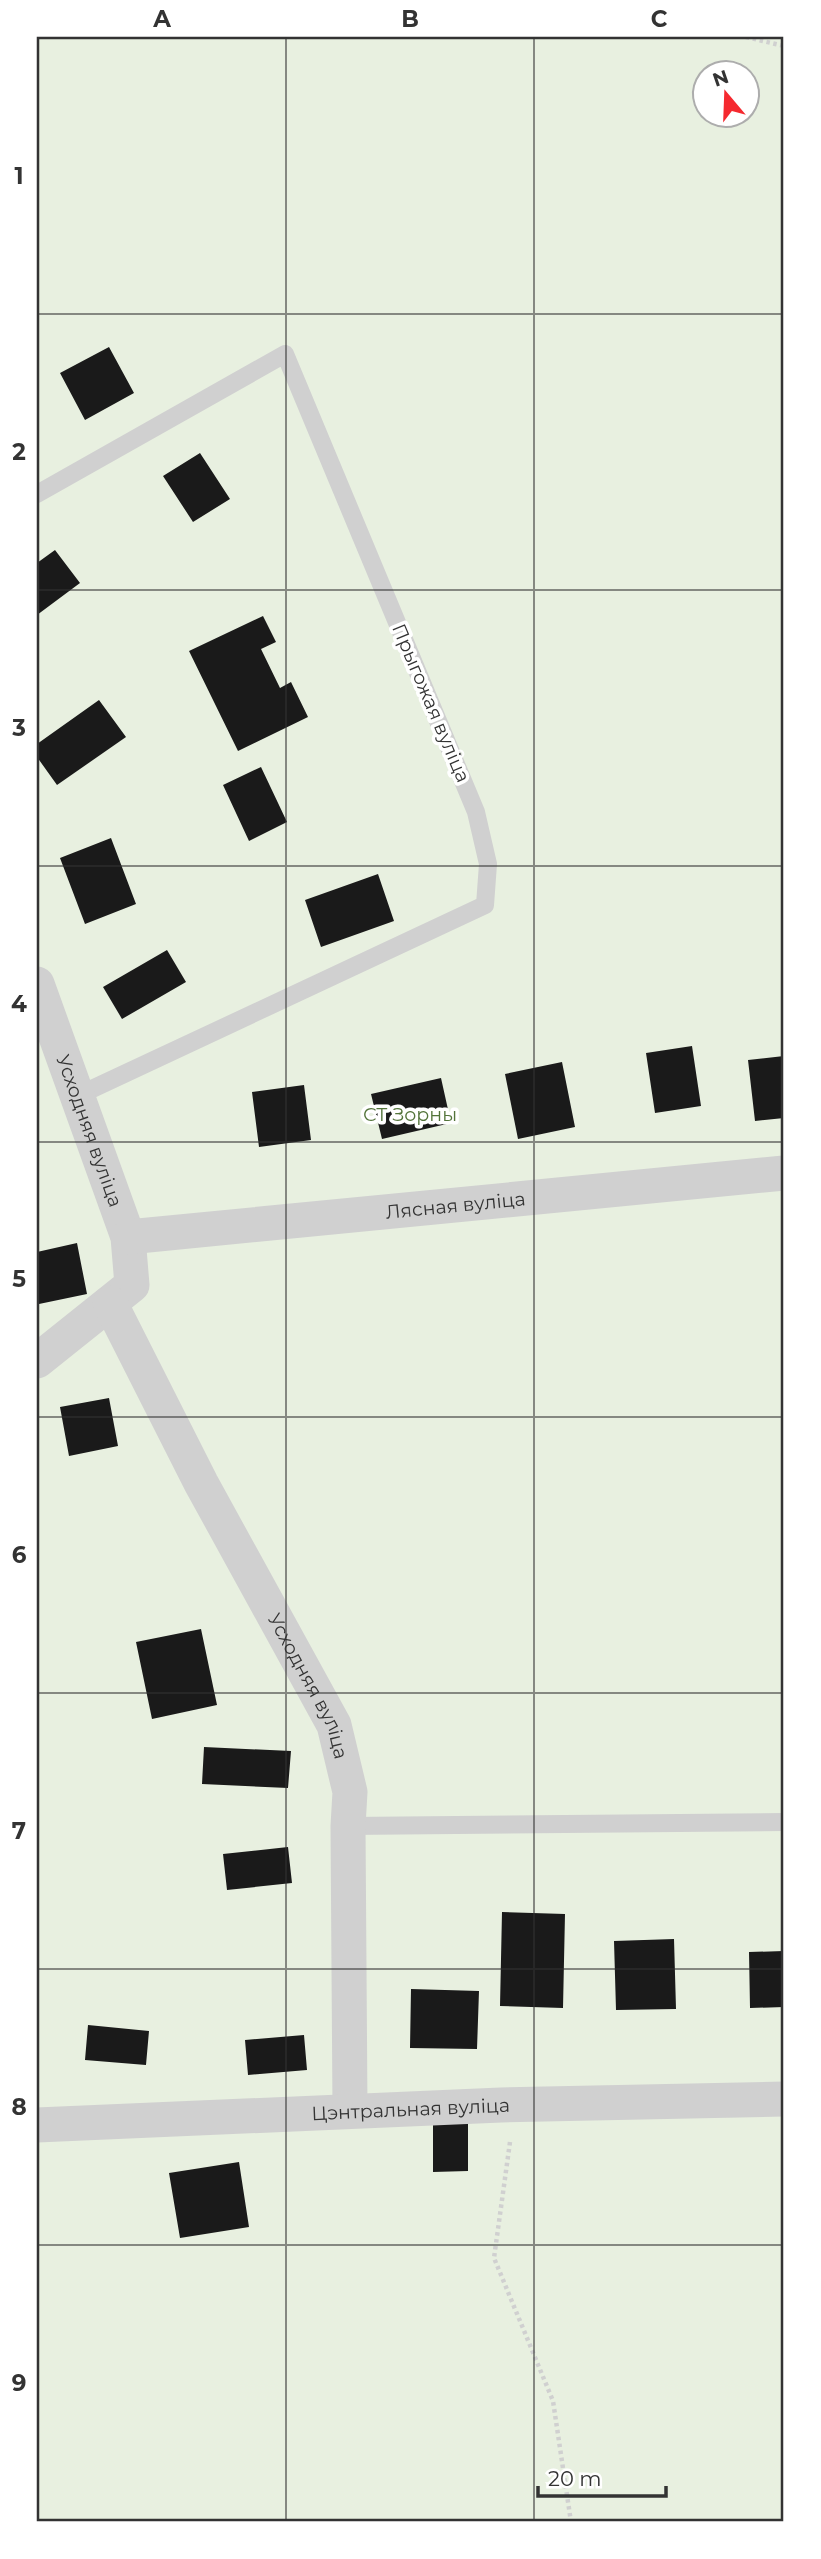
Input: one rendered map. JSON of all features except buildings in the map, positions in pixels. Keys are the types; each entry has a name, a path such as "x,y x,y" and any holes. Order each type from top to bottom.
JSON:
{"street":[{"name":"Усходняя вуліца","path":"37,984 128,1237 132,1285 110,1303 201,1483 334,1725 349,1792 350,2110"},
{"name":"Лясная вуліца","path":"128,1237 784,1173"},
{"path":"37,1361 110,1303"},
{"name":"Цэнтральная вуліца","path":"37,2125 516,2104 784,2099"}],"lane":[{"name":"Прыгожая вуліца","path":"37,494 285,354 476,812 488,864 485,905 77,1096"},
{"path":"348,1826 784,1822"}],"path":[{"path":"747,37 784,46"},
{"path":"516,2104 494,2258 553,2401 571,2522"}],"green space":[{"name":"СТ Зорны","path":"37,37 784,37 784,2522 37,2522"}]}
